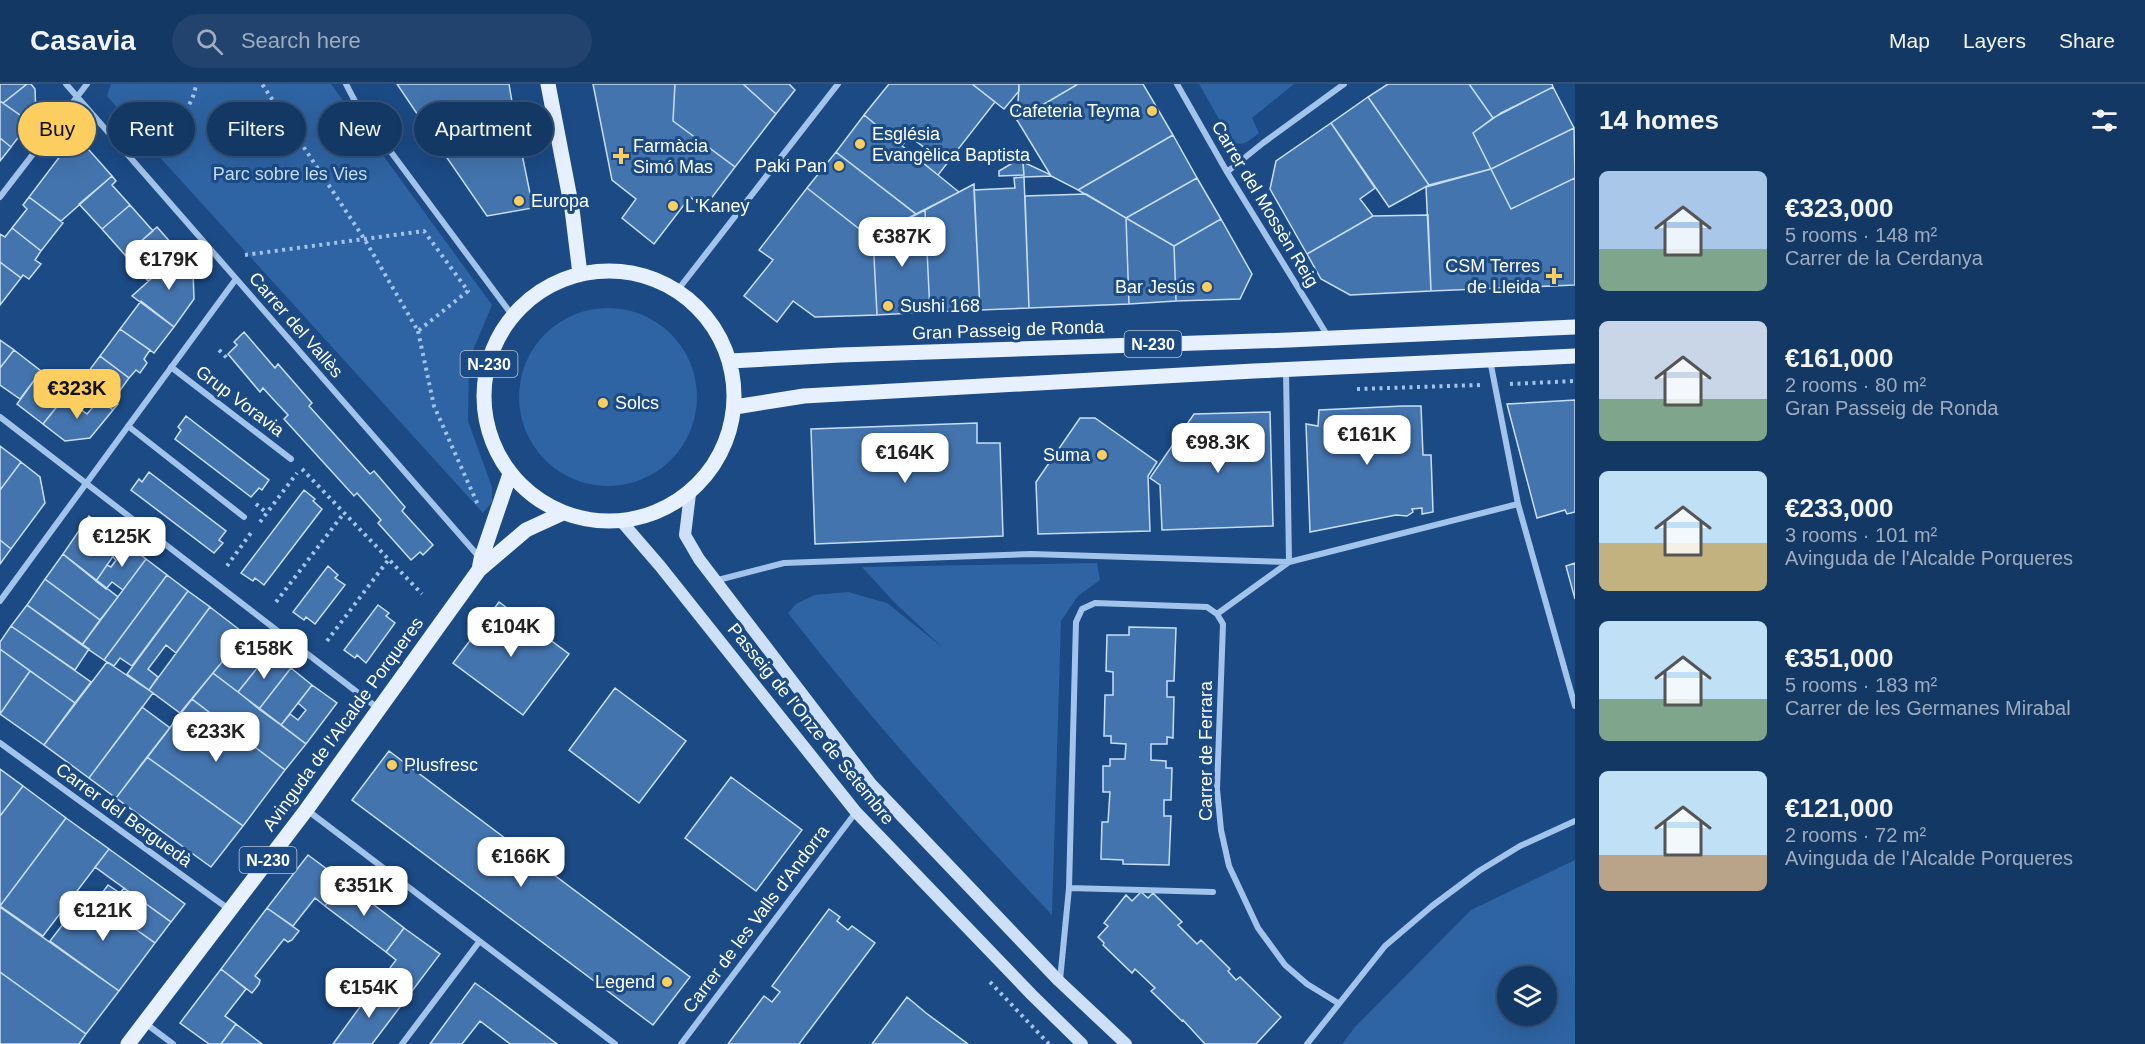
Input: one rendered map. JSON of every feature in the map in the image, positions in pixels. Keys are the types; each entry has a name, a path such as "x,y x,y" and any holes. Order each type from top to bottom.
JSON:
{"main road":[{"path":"548,84 572,209 580,274"},
{"name":"N-230","path":"611,270 641,274 676,291 696,306 717,331 730,361 735,383 735,407 728,440 712,469 690,494 658,513 622,522 592,521 563,513 534,497 510,474 494,447 485,417 484,381 494,346 512,315 543,289 580,274 611,270"},
{"name":"Gran Passeig de Ronda","path":"730,361 1575,327"},
{"name":"N-230","path":"735,407 804,396 1575,356"},
{"name":"Avinguda de l'Alcalde Porqueres","path":"128,1044 307,809 480,564 510,474"},
{"name":"Avinguda de l'Alcalde Porqueres","path":"480,564 526,530 563,513"}],"street":[{"name":"Carrer del Vallès","path":"66,84 480,564"},
{"path":"0,197 87,84"},
{"path":"346,84 359,109 512,315"},
{"path":"676,291 838,84"},
{"name":"Carrer del Mossèn Reig","path":"1177,84 1227,172 1330,338"},
{"path":"1227,172 1344,84"},
{"path":"0,601 236,279"},
{"path":"1490,360 1518,504 1575,706"},
{"name":"Grup Voravia","path":"171,367 291,459"},
{"path":"1286,370 1289,562"},
{"path":"0,417 379,709"},
{"path":"128,426 244,517"},
{"name":"Passeig de l'Onze de Setembre","path":"690,494 686,535 714,581 870,784 1059,981 1126,1044"},
{"path":"714,581 784,563 1031,554 1289,562 1518,504"},
{"name":"Passeig de l'Onze de Setembre","path":"622,522 660,566 856,812 1024,987 1083,1044"},
{"path":"1059,981 1069,888 1076,622 1082,609 1095,603 1207,607 1217,614 1289,562"},
{"name":"Carrer de Ferrara","path":"1217,614 1223,624 1218,809 1229,866 1258,928 1285,965 1307,984 1338,1003"},
{"name":"Carrer del Berguedà","path":"0,743 230,910"},
{"path":"307,809 615,1044"},
{"name":"Carrer de les Valls d'Andorra","path":"681,1044 856,812"},
{"path":"1307,1044 1385,946 1432,906 1479,871 1520,846 1575,821"},
{"path":"1069,888 1213,892"},
{"path":"402,1044 479,942"},
{"path":"145,1023 173,1044"}],"path":[{"path":"191,102 196,84"},
{"path":"262,84 365,240 418,331 434,406 478,501 478,513"},
{"path":"245,255 424,231 468,291 418,331"},
{"path":"219,350 229,360"},
{"path":"227,566 301,468 422,594"},
{"path":"255,503 267,513"},
{"path":"276,602 344,513"},
{"path":"327,641 389,559"}],"green space":[{"name":"Parc sobre les Vies","path":"111,84 331,84 344,102 318,102 318,156 383,156 492,305 469,360 468,421 492,487 492,502 483,513 159,156 195,156 195,102 112,102 107,96"},
{"path":"1199,84 1294,84 1252,118 1259,133 1239,144 1231,140"},
{"path":"608,308 642,315 671,334 690,363 697,397 690,431 671,460 642,479 608,486 574,479 545,460 526,431 519,397 526,363 545,334 574,315"},
{"path":"1097,563 1100,580 1078,596 1061,621 1052,915 916,767 788,613 796,604 814,595 848,592 887,603 942,647 894,602 862,567"},
{"path":"1575,860 1575,1044 1342,1044 1355,1027 1471,910"}],"building":[{"path":"0,84 27,84 3,103 0,101"},
{"path":"27,84 31,84 35,89 36,102 18,102 18,114 3,103"},
{"path":"397,84 509,84 512,102 414,102 414,109"},
{"path":"593,84 675,84 673,121 735,167 704,208 690,197 654,244 622,218 636,199 612,180"},
{"path":"675,84 743,84 776,114 735,167 673,121"},
{"path":"743,84 789,84 795,90 776,114"},
{"path":"889,84 972,84 995,102 938,175 918,159 926,149 909,136 902,146 864,115"},
{"path":"972,84 1019,84 1019,91 1004,109"},
{"path":"1019,84 1078,84 1017,120"},
{"path":"1078,84 1143,84 1173,135 1078,190 1051,176 1017,120"},
{"path":"1388,84 1469,84 1493,118 1473,133 1491,169 1429,185 1368,97"},
{"path":"1469,84 1552,84 1553,87 1493,118"},
{"path":"1553,87 1574,128 1491,169 1473,133 1501,113"},
{"path":"1368,97 1429,185 1389,207 1331,123"},
{"path":"0,101 18,114 18,138 11,147 0,138"},
{"path":"864,115 959,192 916,214 836,152"},
{"path":"1331,123 1375,188 1360,199 1373,216 1307,254 1270,189 1276,161"},
{"path":"1574,128 1575,178 1511,209 1491,169"},
{"path":"1173,135 1197,178 1126,218 1078,190"},
{"path":"0,138 11,147 0,161"},
{"path":"836,152 916,214 871,238 807,188"},
{"path":"60,156 94,156 112,176 61,221 29,197"},
{"path":"446,156 522,156 533,208 487,216"},
{"path":"1016,158 1023,162 1024,175 999,176 999,171 1016,161"},
{"path":"1023,162 1049,174 1051,176 1024,177"},
{"path":"1491,169 1511,209 1575,178 1575,285 1431,291 1426,187"},
{"path":"112,176 116,181 112,185 130,205 102,229 79,204"},
{"path":"1024,177 1029,308 980,310 974,190 1015,188 1014,178"},
{"path":"1197,178 1221,219 1174,246 1126,218"},
{"path":"974,184 980,310 930,312 925,210"},
{"path":"807,188 871,238 873,237 877,315 815,317 793,301 777,322 744,296 773,260 759,250"},
{"path":"1086,194 1126,218 1129,304 1029,308 1025,196"},
{"path":"29,197 63,223 41,251 12,228 27,209 23,205"},
{"path":"130,205 153,231 125,255 102,229"},
{"path":"925,210 930,312 877,315 873,237"},
{"path":"1428,215 1431,291 1350,295 1321,279 1307,254 1373,216"},
{"path":"1126,218 1174,246 1176,301 1129,304"},
{"path":"1221,219 1252,274 1240,299 1176,301 1174,246"},
{"path":"157,227 180,253 148,281 125,255"},
{"path":"12,228 41,251 35,260 41,264 29,279 23,275 21,278 0,262 0,234 5,237"},
{"path":"180,253 193,271 194,299 174,327 132,296"},
{"path":"0,262 21,278 0,305"},
{"path":"141,301 174,327 154,353 120,329"},
{"path":"120,329 150,350 144,359 147,363 140,373 136,370 129,378 100,356"},
{"path":"244,332 275,368 278,364 312,403 309,406 370,474 374,471 405,507 402,511 433,545 423,555 420,552 411,560 378,523 381,520 357,493 354,496 284,419 288,415 263,388 260,392 228,354 237,345 234,342"},
{"path":"0,340 14,350 0,368"},
{"path":"14,350 41,371 20,399 0,385 0,368"},
{"path":"100,356 129,378 113,400 118,404 113,410 79,384"},
{"path":"41,371 69,392 43,424 17,404"},
{"path":"64,397 87,414 100,399 113,410 90,438 65,441 43,424"},
{"path":"1575,400 1575,512 1567,514 1565,510 1537,518 1507,404"},
{"path":"1421,406 1423,455 1431,455 1433,512 1422,514 1422,508 1412,509 1413,512 1407,516 1396,515 1310,532 1306,424 1318,426 1319,410"},
{"path":"1270,412 1273,526 1162,530 1160,485 1150,478 1194,414"},
{"path":"186,416 269,480 262,490 259,488 251,497 175,439 181,430 178,427"},
{"path":"1080,418 1095,418 1157,462 1148,476 1150,531 1038,534 1036,482"},
{"path":"977,423 977,443 1000,443 1003,536 815,544 811,429"},
{"path":"0,446 21,462 0,490"},
{"path":"21,462 40,477 45,503 11,549 0,540 0,490"},
{"path":"149,472 226,531 219,540 223,543 214,553 131,490 139,479 142,482"},
{"path":"304,490 322,509 264,585 255,578 253,581 241,573"},
{"path":"89,516 123,542 96,581 63,554"},
{"path":"0,540 11,549 0,564"},
{"path":"123,542 146,559 123,590 112,582 106,589 96,581 107,565 111,567 116,560 113,557"},
{"path":"63,554 118,597 100,620 45,579"},
{"path":"146,559 167,575 104,660 82,645"},
{"path":"1575,563 1575,599 1566,566"},
{"path":"328,566 338,575 335,578 345,585 315,624 306,617 304,620 293,612"},
{"path":"167,575 188,591 132,666 120,658 114,666 104,660"},
{"path":"45,579 100,620 82,645 27,605"},
{"path":"188,591 210,607 176,653 166,645 148,669 158,677 149,690 127,674"},
{"path":"499,602 569,654 523,715 453,663"},
{"path":"27,605 89,649 75,670 11,626"},
{"path":"378,605 389,613 386,616 395,623 366,663 357,655 355,658 344,650"},
{"path":"210,607 245,634 180,713 149,690"},
{"path":"11,626 91,682 75,703 0,649 0,642"},
{"path":"1129,627 1176,628 1174,681 1167,681 1167,697 1174,697 1173,738 1167,737 1167,744 1151,744 1151,760 1166,761 1166,768 1172,768 1171,800 1164,800 1164,816 1171,816 1169,865 1123,864 1123,860 1101,859 1102,822 1108,822 1110,792 1103,792 1103,766 1110,766 1110,759 1125,759 1126,744 1111,743 1111,736 1104,736 1105,695 1113,695 1113,672 1106,671 1107,635 1129,635"},
{"path":"245,634 270,652 238,692 213,673"},
{"path":"0,649 30,671 0,714"},
{"path":"270,652 291,668 259,709 238,692"},
{"path":"107,662 153,693 89,778 44,745"},
{"path":"291,668 312,685 281,725 259,709"},
{"path":"30,671 75,703 44,745 0,714"},
{"path":"213,673 306,744 285,770 192,699"},
{"path":"312,685 337,703 306,744 281,725 290,714 298,720 306,710 298,703"},
{"path":"615,688 686,741 639,803 569,750"},
{"path":"192,699 285,770 243,826 147,757"},
{"path":"142,707 170,728 116,798 89,778"},
{"path":"389,751 690,977 653,1025 352,800"},
{"path":"147,757 243,826 211,867 116,798"},
{"path":"0,769 23,786 0,816"},
{"path":"731,777 802,830 756,891 685,838"},
{"path":"23,786 66,818 0,906 0,816"},
{"path":"66,818 109,849 43,936 0,906"},
{"path":"109,849 185,904 171,922 95,867"},
{"path":"308,855 343,881 325,906 315,898 293,926 267,908"},
{"path":"343,881 404,928 386,952 325,906"},
{"path":"108,885 120,893 124,888 171,922 155,943 96,901"},
{"path":"1141,892 1148,898 1153,893 1182,922 1178,925 1197,944 1201,940 1230,969 1228,971 1236,980 1240,977 1281,1017 1256,1044 1205,1044 1151,991 1155,988 1135,969 1132,973 1103,945 1104,943 1098,937 1108,926 1104,923 1126,895 1132,901"},
{"path":"86,894 155,943 119,991 50,941"},
{"path":"0,907 119,991 86,1034 0,972"},
{"path":"267,908 299,931 292,940 288,942 284,939 255,976 260,980 252,993 221,969"},
{"path":"829,909 840,917 837,921 848,930 852,926 875,943 799,1044 728,1044 764,996 772,1002 780,992 772,986"},
{"path":"404,928 440,954 400,1007 375,988 396,960 386,952"},
{"path":"221,969 246,989 225,1016 236,1024 221,1044 209,1044 180,1023"},
{"path":"0,972 86,1034 79,1044 0,1044"},
{"path":"475,983 557,1044 510,1044 480,1021 462,1044 430,1044"},
{"path":"368,984 400,1007 372,1044 333,1044 365,1000 359,995"},
{"path":"907,997 926,1013 968,1044 872,1044"},
{"path":"236,1024 262,1044 221,1044"}],"place":[{"name":"Cafeteria Teyma","path":"1152,111"},
{"name":"Església Evangèlica Baptista","path":"860,144"},
{"name":"Farmàcia Simó Mas","path":"621,156"},
{"name":"Paki Pan","path":"839,166"},
{"name":"Europa","path":"519,201"},
{"name":"L'Kaney","path":"673,206"},
{"name":"CSM Terres de Lleida","path":"1554,276"},
{"name":"Bar Jesús","path":"1207,287"},
{"name":"Sushi 168","path":"888,306"},
{"name":"Solcs","path":"603,403"},
{"name":"Suma","path":"1102,455"},
{"name":"Plusfresc","path":"392,765"},
{"name":"Legend","path":"667,982"}]}
